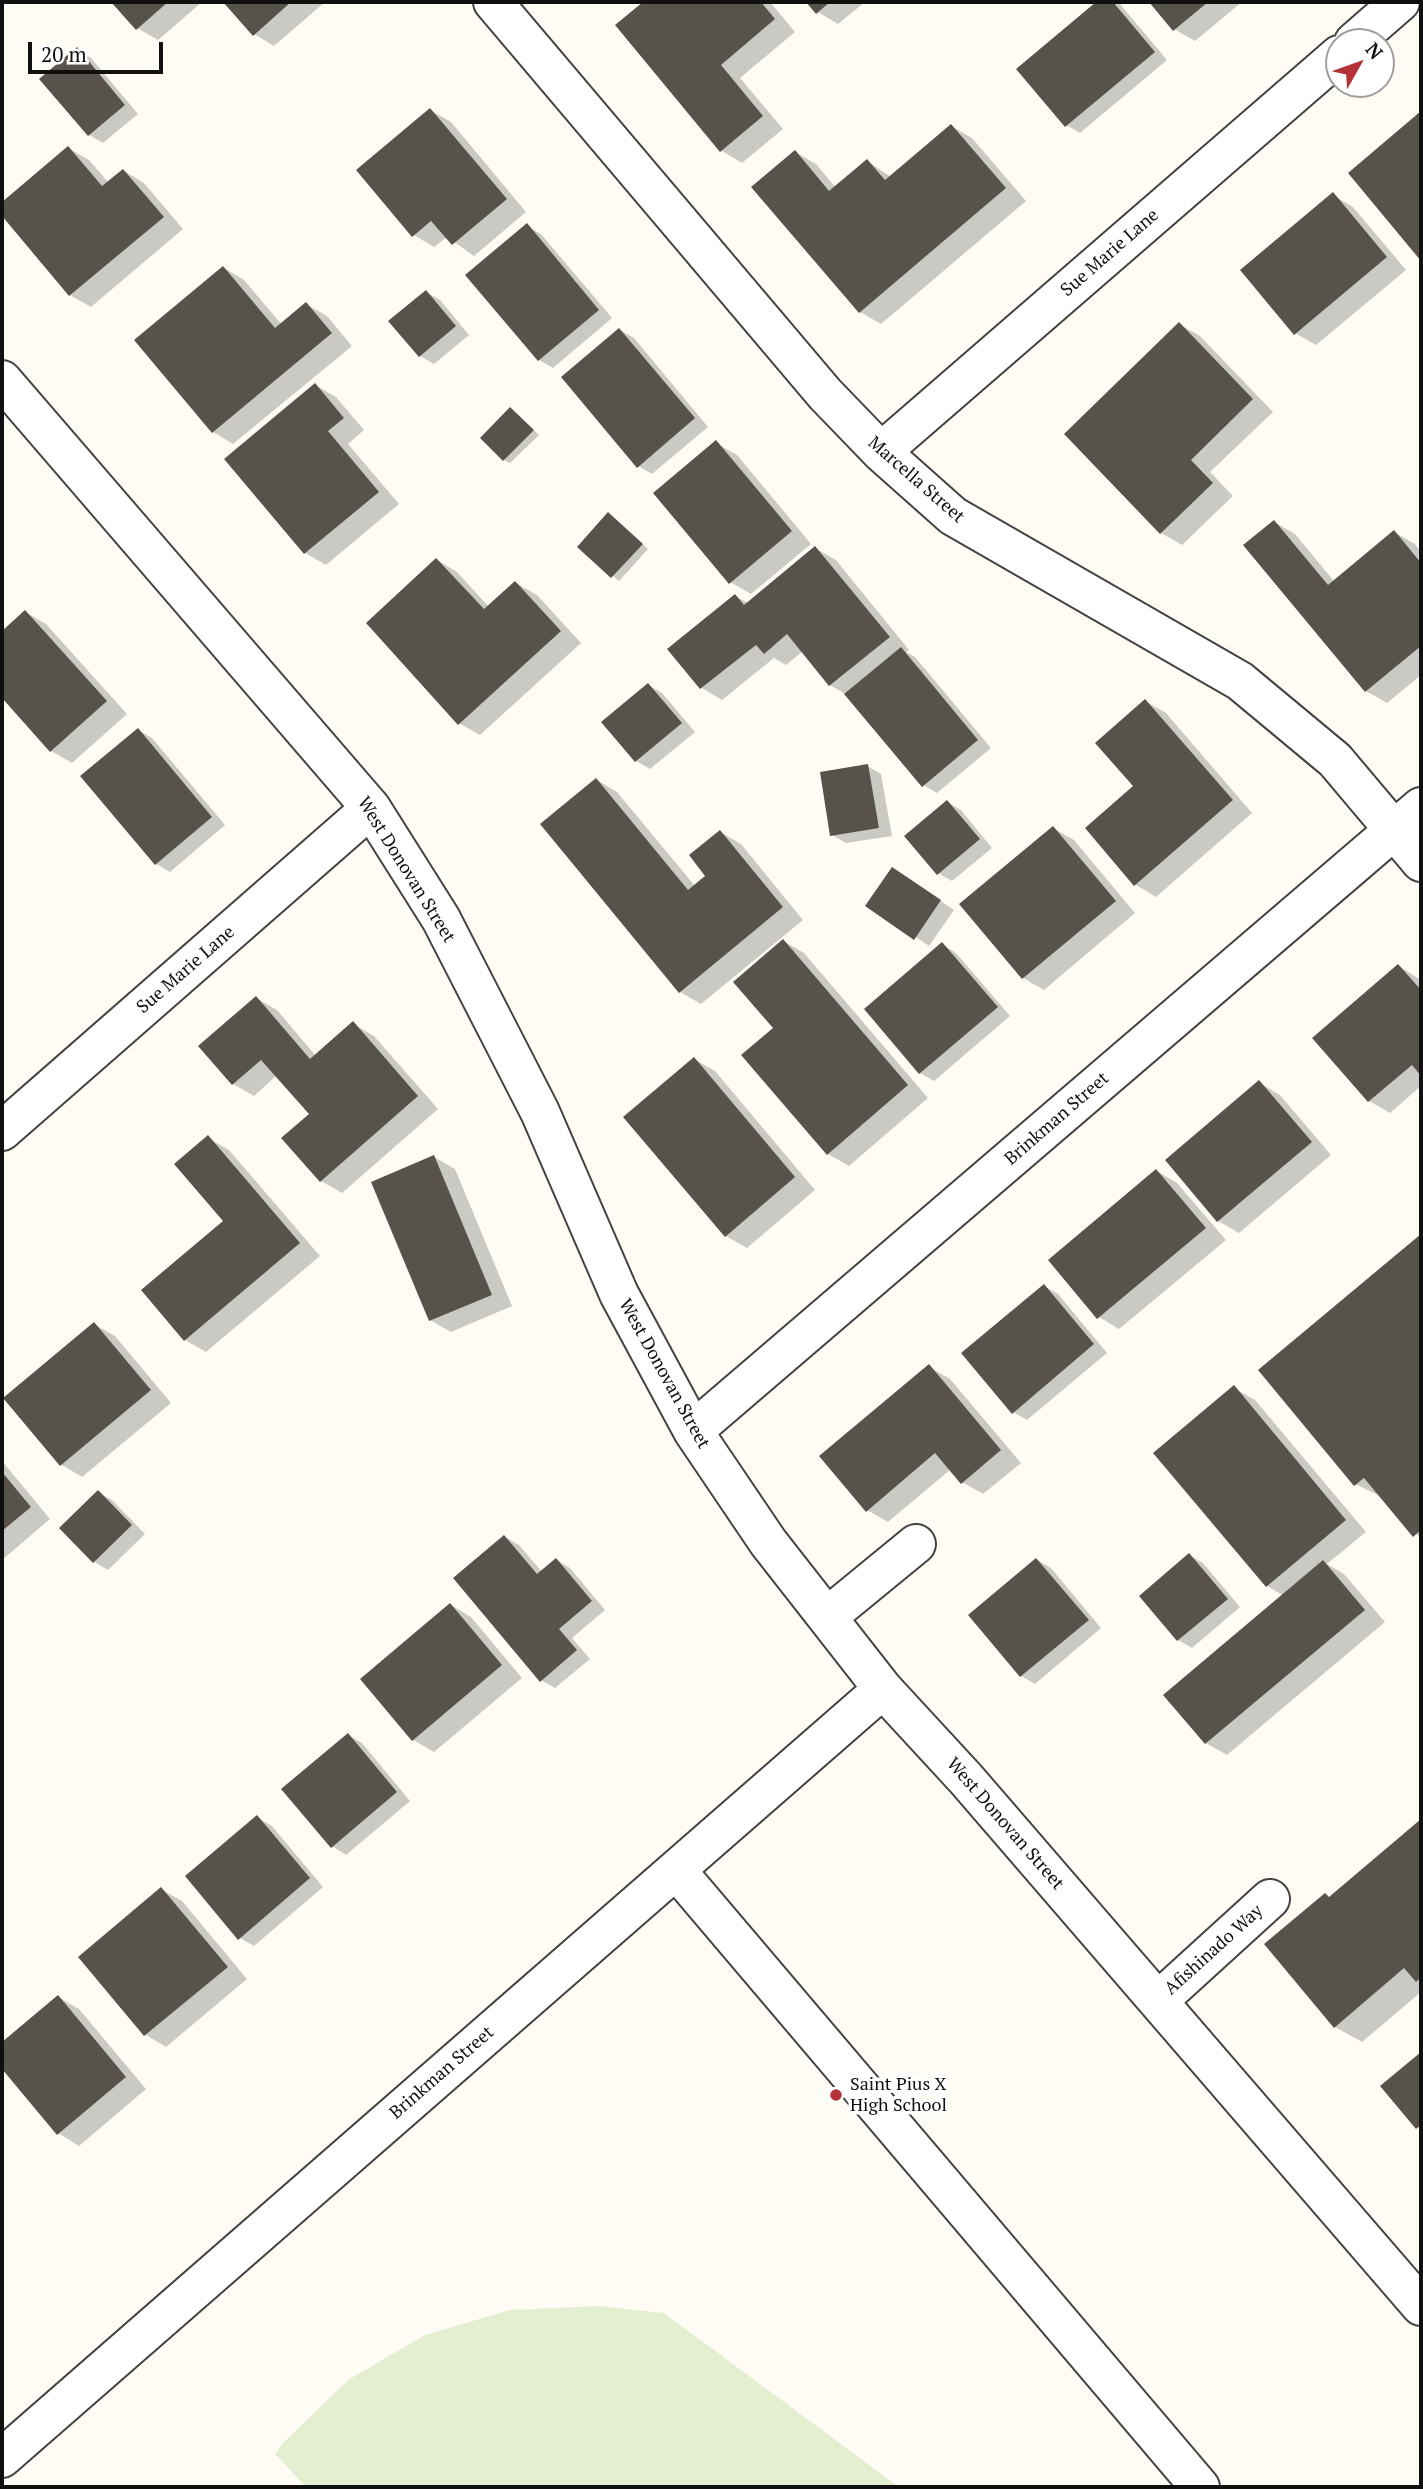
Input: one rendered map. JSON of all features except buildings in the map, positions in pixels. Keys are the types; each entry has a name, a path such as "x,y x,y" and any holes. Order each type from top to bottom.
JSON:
{"street":[{"path":"1370,28 1400,2"},
{"name":"Marcella Street","path":"496,3 825,394 881,452 953,516 1240,681 1408,819 1421,862"},
{"name":"Sue Marie Lane","path":"881,452 1325,67"},
{"name":"West Donovan Street","path":"2,380 371,808 441,919 540,1112 619,1294 693,1431 768,1542 883,1689 966,1779 1421,2306"},
{"name":"Sue Marie Lane","path":"2,1131 371,808"},
{"name":"Brinkman Street","path":"693,1431 1408,819"},
{"path":"827,1617 916,1544"},
{"name":"Brinkman Street","path":"2,2458 883,1689"},
{"path":"676,1870 1200,2487"},
{"name":"Afishinado Way","path":"1158,2001 1270,1899"}],"green space":[{"path":"599,2306 664,2313 899,2487 306,2487 275,2454 348,2380 425,2335 510,2310"}],"place":[{"name":"Saint Pius X High School","path":"836,2095"}]}
